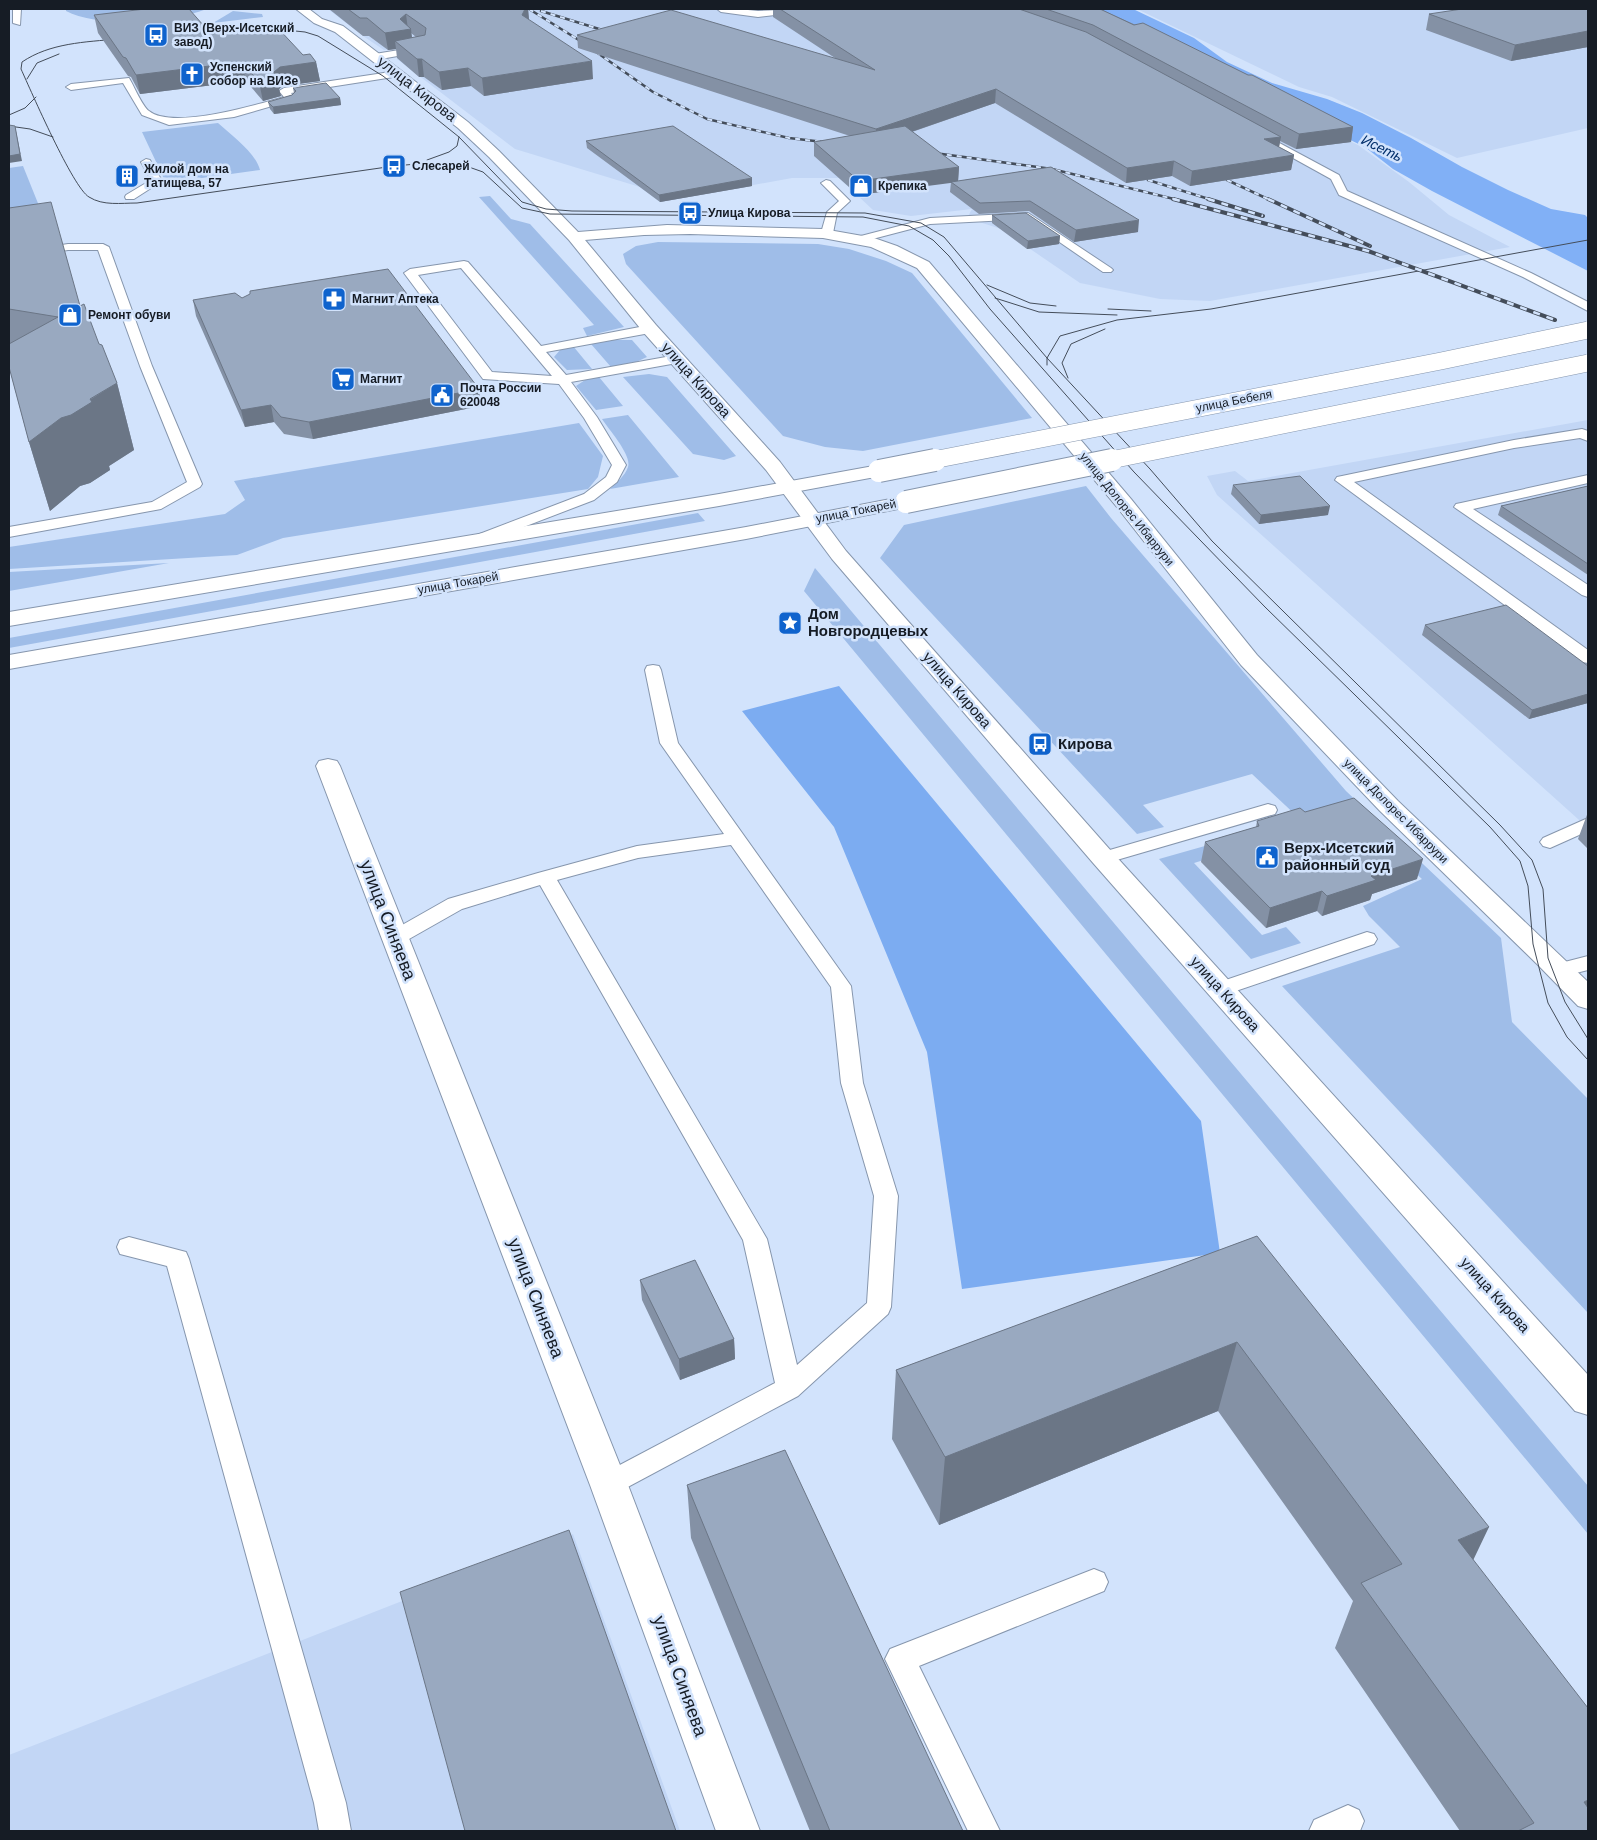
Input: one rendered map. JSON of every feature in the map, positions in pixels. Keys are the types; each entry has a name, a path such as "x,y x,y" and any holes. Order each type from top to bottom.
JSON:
{"main road":[{"name":"улица Кирова","path":"302,9 318,21 339,30 476,136 574,237 650,329 773,466 840,555 1103,858 1588,1400"},
{"name":"улица Долорес Ибаррури","path":"574,237 643,229 690,228 827,233 860,239 894,250 923,265 1124,503 1249,660 1389,806 1588,999"},
{"name":"улица Бебеля","path":"789,487 1441,361 1588,330"},
{"name":"улица Токарей","path":"9,662 813,520 1588,363"},
{"path":"9,619 789,487"},
{"name":"улица Синяева","path":"328,766 608,1485 738,1831"}],"lane":[{"path":"17,9 17,23"},
{"path":"721,9 758,14 801,9"},
{"path":"375,57 424,49 413,40"},
{"path":"71,87 126,80 145,112 169,122 234,114 290,98 284,91 397,74"},
{"path":"1250,130 1335,177 1342,193 1527,274 1588,307"},
{"path":"130,197 157,181 146,162"},
{"path":"826,183 845,201 832,212 827,233"},
{"path":"860,239 930,221 1028,216 1107,270"},
{"path":"9,256 68,247 103,247 128,322 174,439 195,484 156,506 9,532"},
{"path":"396,276 464,264 563,380 590,417 619,465 612,479 589,497 470,542"},
{"path":"410,273 488,376 563,380 677,359"},
{"path":"538,350 650,329"},
{"path":"1588,437 1582,433 1514,444 1342,480 1588,658"},
{"path":"1588,479 1461,507 1588,592"},
{"path":"608,1485 790,1388 879,1307 886,1196 852,1084 841,986 669,743 653,670"},
{"path":"1103,858 1268,810"},
{"path":"1550,842 1588,824"},
{"path":"395,938 455,904 545,877 637,852 736,838"},
{"path":"545,877 755,1239 790,1388"},
{"path":"1221,989 1368,939"},
{"path":"1560,970 1588,963"},
{"path":"130,1247 177,1259 330,1802 335,1831"},
{"path":"984,1831 900,1659 1094,1582"}],"shaded area":[{"path":"66,9 207,9 192,14 156,20 117,22 81,17 66,11"},
{"path":"328,9 1075,9 1358,145 1409,182 1449,215 1510,247 1210,301 1160,299 1080,283 1001,229 967,218 972,209 911,216 873,210 839,178 792,178 660,202 640,187 515,149 397,59 411,57 399,48 384,50"},
{"path":"1137,9 1588,9 1588,128 1457,158 1332,97 1299,87"},
{"path":"233,11 262,14 263,17 213,23"},
{"path":"218,123 254,157 260,170 166,183 142,132"},
{"path":"23,166 54,243 9,248 9,168"},
{"path":"490,196 511,219 530,224 624,327 587,336 583,328 594,325 479,197"},
{"path":"658,242 818,244 849,249 886,261 912,273 1032,418 863,451 825,447 783,436 626,264 623,254 636,246"},
{"path":"611,340 632,340 647,357 636,362 611,367 591,344"},
{"path":"573,346 592,369 567,370 554,357 560,350"},
{"path":"649,374 667,377 736,456 724,460 693,454 623,377"},
{"path":"599,377 623,406 596,410 576,386 585,380"},
{"path":"628,415 679,477 610,489 625,473 628,462 623,449 602,419"},
{"path":"1588,420 1588,828 1217,495 1207,476 1235,471 1248,481"},
{"path":"579,423 603,456 598,477 588,489 283,538 237,555 9,569 9,547 225,514 245,500 234,481"},
{"path":"1086,486 1111,518 1346,791 1501,938 1512,1022 1588,1099 1588,1313 1282,986 1400,947 1369,916 1363,906 1422,879 1349,813 1301,820 1252,774 1143,805 1164,827 1137,834 880,558 904,525"},
{"path":"698,513 705,521 9,648 9,638"},
{"path":"169,563 9,591 9,572"},
{"path":"815,568 1588,1486 1588,1534 804,591"},
{"path":"839,686 1201,1121 1220,1253 962,1289 927,1052 834,827 742,711"},
{"path":"1226,840 1236,850 1194,863 1262,935 1286,927 1301,943 1251,959 1159,859"},
{"path":"573,1534 680,1831 9,1831 9,1755"}],"water":[{"name":"Исеть","path":"1077,9 1133,9 1194,38 1227,62 1272,83 1327,99 1362,113 1462,167 1551,209 1585,215 1588,218 1588,271 1432,191 1393,169 1365,147"}],"building":[{"path":"145,9 189,9 211,34 276,26 303,55 310,54 316,62 280,67 274,72 277,77 259,82 242,62 136,75 126,58 123,57 94,15"},
{"path":"348,9 525,9 522,15 592,61 482,78 468,68 439,72 422,59 417,59 395,41 425,35 426,28 406,14 400,19 411,29 385,33 367,18 360,18"},
{"path":"780,9 1019,9 1086,32 1281,137 1264,139 1294,155 1192,171 1174,161 1127,168 996,89 876,129 577,35 671,10 875,70"},
{"path":"1046,9 1100,9 1134,25 1143,23 1248,75 1252,75 1353,127 1299,134 1093,25"},
{"path":"1462,9 1588,9 1588,31 1515,45 1429,14"},
{"path":"326,83 340,98 273,107 268,102 292,95 296,91 293,88"},
{"path":"9,125 15,126 20,154 9,156"},
{"path":"673,126 752,178 659,195 586,141"},
{"path":"905,126 959,167 859,181 814,142"},
{"path":"1051,167 1139,220 1076,230 1030,201 980,203 951,182"},
{"path":"51,202 80,306 84,304 99,344 102,345 117,383 90,399 92,402 71,415 61,418 29,442 9,367 9,344 58,317 9,309 9,208"},
{"path":"1026,213 1060,236 1028,241 992,215"},
{"name":"Магнит","path":"388,269 479,389 309,422 281,417 271,405 241,410 193,300 235,293 242,298 250,294 250,291"},
{"path":"1300,476 1330,506 1261,515 1233,485"},
{"path":"1588,486 1588,564 1501,506"},
{"path":"1506,605 1588,666 1588,694 1532,710 1425,625"},
{"path":"1354,798 1423,859 1371,876 1376,880 1327,896 1322,891 1270,908 1205,842 1259,826 1257,821 1300,808 1305,812"},
{"path":"1257,1236 1489,1527 1458,1540 1588,1708 1588,1800 1584,1802 1588,1808 1588,1831 1518,1831 1534,1823 1361,1583 1402,1564 1237,1342 945,1457 896,1370"},
{"path":"695,1260 734,1339 679,1359 640,1280"},
{"path":"785,1450 963,1831 830,1831 687,1485"},
{"path":"569,1530 676,1831 465,1831 400,1592"}],"tram line":[{"path":"193,31 246,26 305,32 318,36 383,76 459,137"},
{"path":"35,98 21,69 22,62 44,51 68,44 118,39"},
{"path":"27,79 37,63 59,54"},
{"path":"9,115 25,108 35,98"},
{"path":"35,98 52,137"},
{"path":"9,126 30,129 52,137"},
{"path":"52,137 82,190 89,197 100,202 137,203 394,166 428,163 466,166 483,172 522,208 550,214 863,217 909,226 933,240 949,256 990,309 1134,472 1265,607 1490,827 1520,861 1528,886 1533,944 1548,1003 1567,1037 1588,1060"},
{"path":"427,160 449,152 457,146 459,137"},
{"path":"459,137 522,202 546,209 572,211 865,213 921,223 944,237 996,298"},
{"path":"1047,358 1060,336 1117,320 1211,309 1588,240"},
{"path":"987,285 1030,303 1056,306"},
{"path":"996,298 1039,312 1117,315"},
{"path":"996,298 1047,358"},
{"path":"1108,309 1151,311"},
{"path":"1068,378 1062,363 1071,344 1105,329"},
{"path":"1047,358 1150,469 1212,541 1500,825 1532,860 1543,889 1548,958 1565,1002 1588,1039"},
{"path":"1047,358 1047,365"}],"railway":[{"path":"529,9 582,42 653,92 707,119 789,138 832,143"},
{"path":"541,11 612,33"},
{"path":"927,152 1052,169 1178,200"},
{"path":"1148,180 1212,200"},
{"path":"1227,180 1270,200"},
{"path":"1173,199 1368,251 1555,320"},
{"path":"1208,199 1263,216"},
{"path":"1268,199 1370,246"}],"place":[{"name":"ВИЗ (Верх-Исетский завод)","path":"156,35"},
{"name":"Успенский собор на ВИЗе","path":"192,74"},
{"name":"Слесарей","path":"394,166"},
{"name":"Жилой дом на Татищева, 57","path":"127,176"},
{"name":"Крепика","path":"861,186"},
{"name":"Улица Кирова","path":"690,213"},
{"name":"Магнит Аптека","path":"334,299"},
{"name":"Ремонт обуви","path":"70,315"},
{"name":"Магнит","path":"343,379"},
{"name":"Почта России 620048","path":"442,395"},
{"name":"Дом Новгородцевых","path":"790,623"},
{"name":"Кирова","path":"1040,744"},
{"name":"Верх-Исетский районный суд","path":"1267,857"}]}
